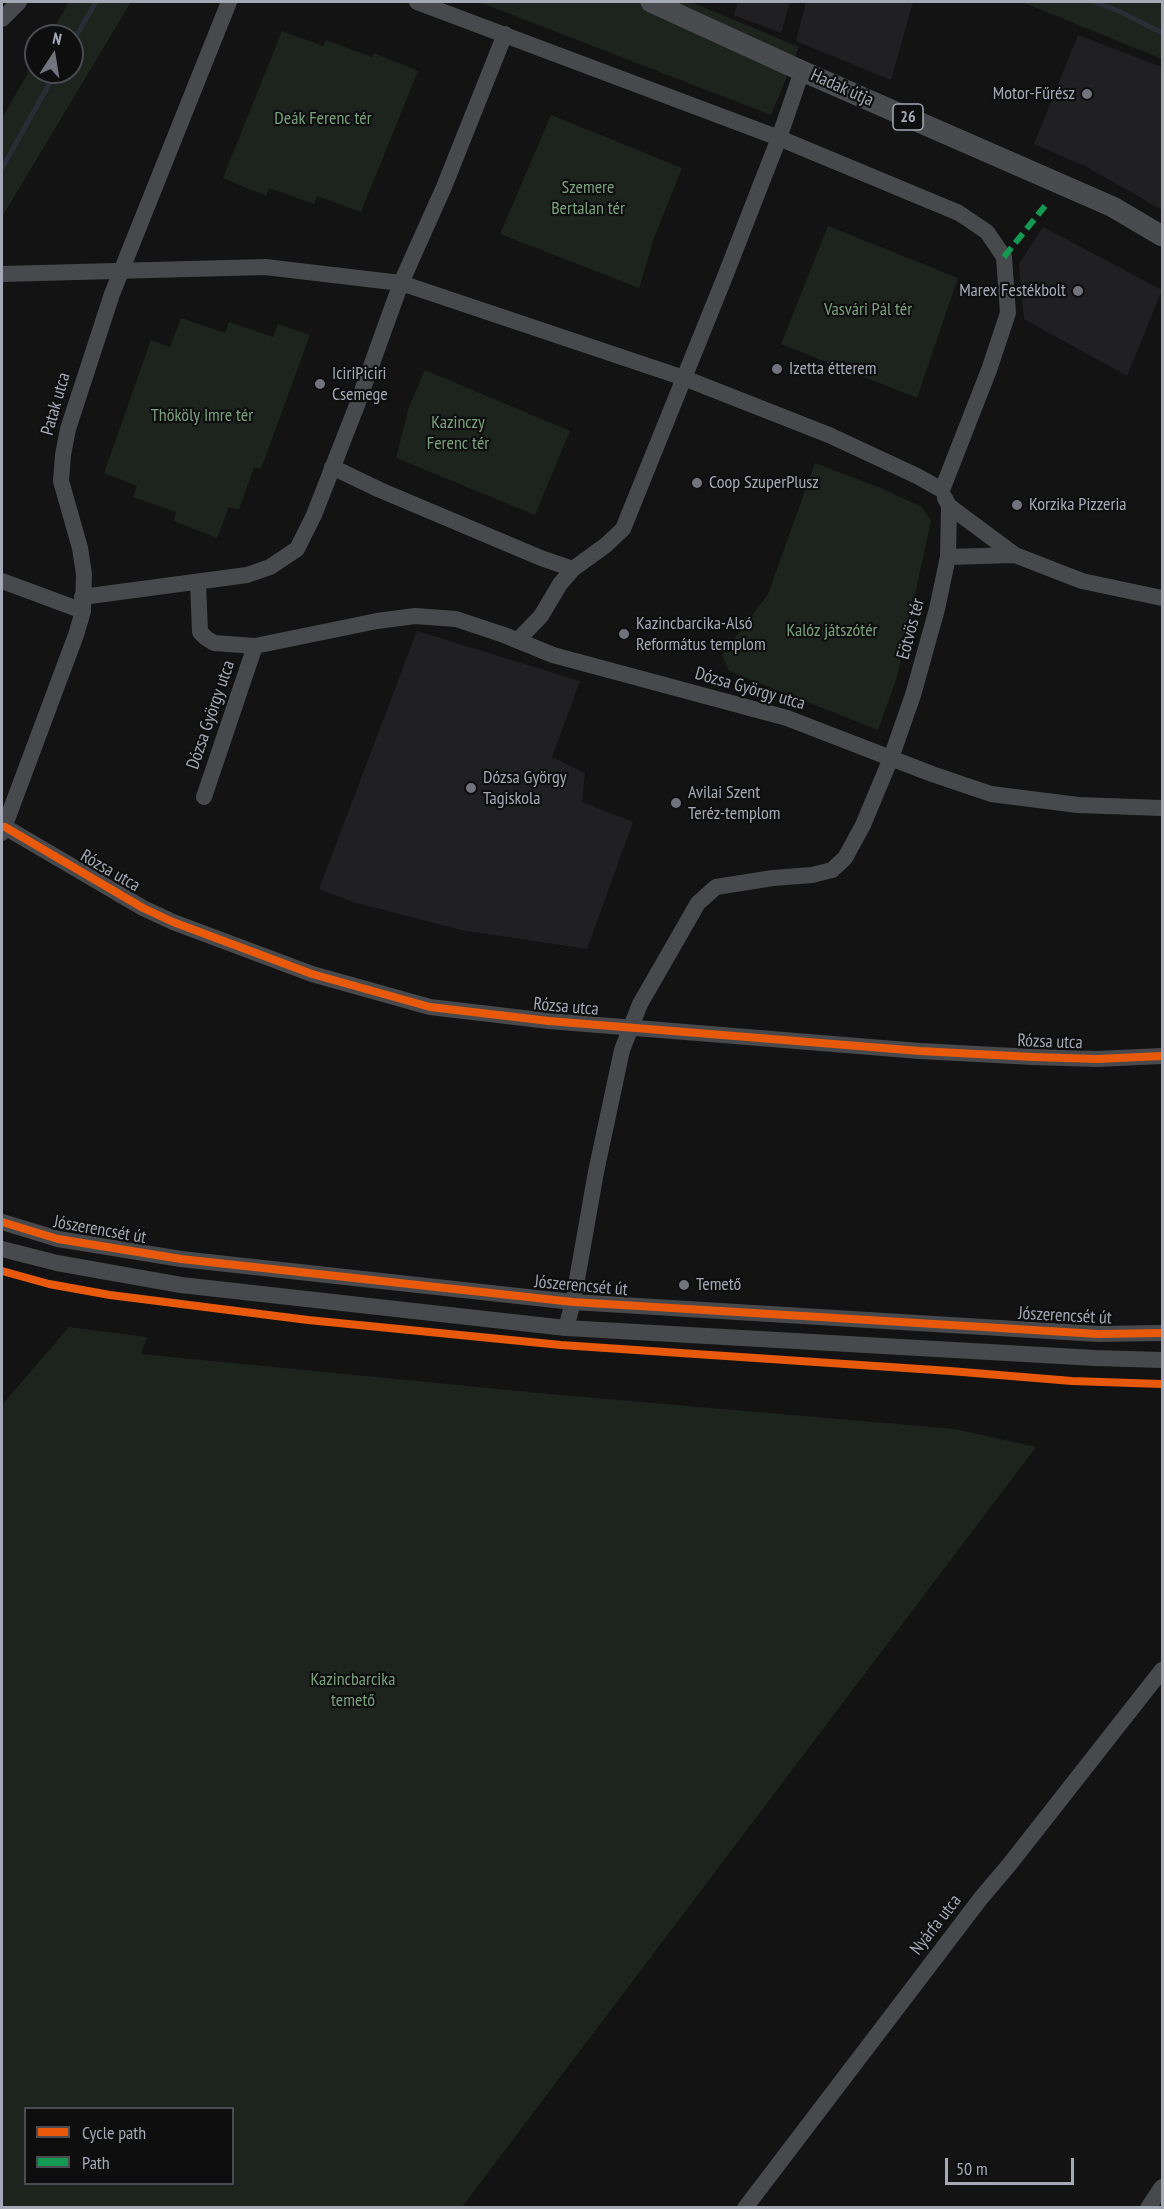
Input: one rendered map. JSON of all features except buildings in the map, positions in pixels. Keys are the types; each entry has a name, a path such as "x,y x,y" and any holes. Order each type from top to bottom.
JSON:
{"main road":[{"name":"Hadak útja","path":"651,2 802,71 1113,207 1162,236"}],"street":[{"path":"2,19 19,2"},
{"name":"Patak utca","path":"3,830 76,635 82,604 84,574 80,548 61,481 63,455 77,399 120,271 228,2"},
{"path":"417,2 779,138 959,213 987,232 1004,257 1008,313 945,498"},
{"path":"2,581 82,604 261,572 297,549 314,515 401,283 444,187 505,34"},
{"path":"518,640 541,616 560,584 573,569 606,545 623,529 779,138 802,71"},
{"path":"2,274 265,267 401,283 684,378 830,435 917,476 1015,555 1082,581 1162,598"},
{"path":"332,467 380,490 541,558 573,569"},
{"name":"Eötvös tér","path":"566,1328 573,1302 619,1061 640,1004 698,903 706,894 716,887 773,878 812,875 832,870 845,858 863,825 891,758 913,695 938,609 948,557 945,498"},
{"path":"948,557 1015,555"},
{"name":"Dózsa György utca","path":"198,583 200,632 214,643 255,646 377,621 416,616 456,619 518,640 553,655 787,718 932,774 991,794 1078,804 1162,808"},
{"name":"Dózsa György utca","path":"204,797 255,646"},
{"name":"Rózsa utca","path":"3,830 173,922 312,974 430,1007 549,1021 920,1051 1097,1059 1162,1056"},
{"name":"Jószerencsét út","path":"2,1222 58,1239 181,1259 573,1302 1098,1334 1162,1333"},
{"path":"2,1249 57,1263 181,1285 566,1328 1162,1360"},
{"name":"Nyárfa utca","path":"745,2208 981,1898 1162,1670"},
{"path":"1148,2208 1162,2187"}],"shaded area":[{"path":"738,2 790,2 781,33 734,15"},
{"path":"806,2 913,2 891,80 796,41"},
{"path":"1078,35 1162,67 1162,210 1087,167 1034,144"},
{"path":"1043,227 1162,290 1127,376 1024,319 1019,264"},
{"name":"Dózsa György Tagiskola","path":"417,631 580,681 552,757 585,773 582,802 633,822 587,949 461,930 353,902 319,889"}],"green space":[{"path":"69,2 131,2 84,80 84,24 56,24"},
{"path":"479,2 691,2 799,47 771,115"},
{"path":"1022,2 1162,2 1162,59"},
{"name":"Deák Ferenc tér","path":"282,31 323,46 326,40 372,57 374,53 418,71 361,212 317,196 314,204 269,188 266,196 223,178"},
{"path":"24,80 24,84 82,84 2,217 2,118"},
{"name":"Szemere Bertalan tér","path":"551,115 682,168 654,238 639,288 500,234"},
{"name":"Vasvári Pál tér","path":"828,226 958,278 917,398 781,344"},
{"name":"Thököly Imre tér","path":"181,318 225,333 229,322 273,337 278,324 310,335 261,469 254,467 239,510 229,507 217,538 174,521 176,512 133,497 137,486 104,473 151,340 170,347"},
{"name":"Kazinczy Ferenc tér","path":"425,370 570,431 535,515 396,458 409,407"},
{"name":"Kalóz játszótér","path":"815,463 922,507 931,521 897,677 878,730 729,671 722,655 768,594"},
{"name":"Kazincbarcika temető","path":"69,1327 147,1337 141,1354 549,1394 955,1429 1036,1447 462,2207 2,2207 2,1405"}],"waterway":[{"path":"83,24 96,2"},
{"path":"1095,2 1121,12 1162,33"},
{"path":"2,168 49,84"}],"marked path":[{"path":"1004,257 1045,206"}],"cycle path":[{"path":"5,827 143,908 173,922 312,974 430,1007 549,1021 920,1051 1097,1059 1162,1056"},
{"path":"2,1222 58,1239 181,1259 573,1302 1098,1334 1162,1333"},
{"path":"2,1271 49,1284 110,1295 308,1320 561,1345 1072,1381 1162,1384"}],"place":[{"name":"Motor-Fűrész","path":"1087,94"},
{"name":"Marex Festékbolt","path":"1078,291"},
{"name":"Izetta étterem","path":"777,369"},
{"name":"IciriPiciri Csemege","path":"320,384"},
{"name":"Coop SzuperPlusz","path":"697,483"},
{"name":"Korzika Pizzeria","path":"1017,505"},
{"name":"Kazincbarcika-Alsó Református templom","path":"624,634"},
{"name":"Dózsa György Tagiskola","path":"471,788"},
{"name":"Avilai Szent Teréz-templom","path":"676,803"},
{"name":"Temető","path":"684,1285"}]}
